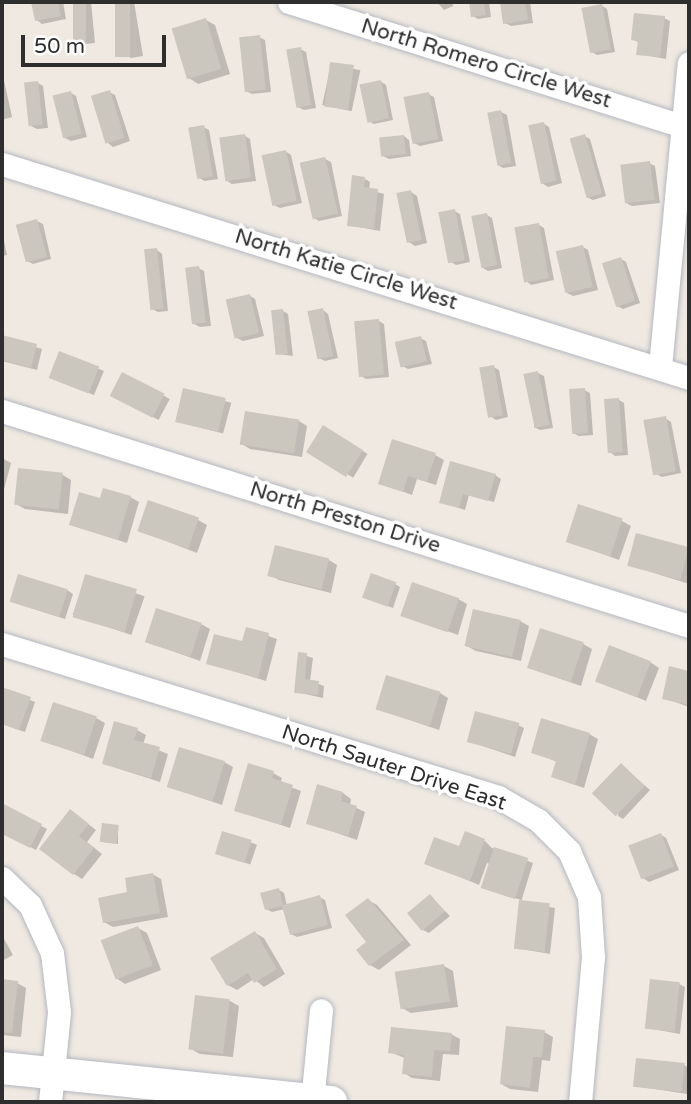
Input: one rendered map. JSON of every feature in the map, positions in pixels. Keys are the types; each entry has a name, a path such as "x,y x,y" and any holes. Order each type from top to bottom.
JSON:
{"main road":[{"path":"2,1069 52,1088 318,1102"}],"street":[{"name":"North Romero Circle West","path":"289,2 683,125"},
{"path":"660,367 689,64"},
{"name":"North Katie Circle West","path":"2,164 689,378"},
{"name":"North Preston Drive","path":"2,411 689,626"},
{"name":"North Sauter Drive East","path":"2,644 498,797 538,820 569,851 589,897 593,957 580,1102"},
{"path":"2,878 30,905 52,953 59,1012 52,1088"},
{"path":"318,1102 321,1010"}],"building":[{"path":"31,2 58,2 61,16 35,21"},
{"path":"73,2 86,2 86,41 73,41"},
{"path":"115,2 130,2 130,57 115,57"},
{"path":"469,2 484,2 486,15 471,17"},
{"path":"500,2 525,2 528,20 503,24"},
{"path":"602,4 611,49 590,53 581,8"},
{"path":"634,13 665,16 660,57 636,55 638,41 631,40"},
{"path":"206,18 221,69 187,79 172,29"},
{"path":"260,35 266,90 245,92 239,37"},
{"path":"301,47 311,105 296,108 286,50"},
{"path":"330,62 354,65 348,110 325,107"},
{"path":"381,80 389,118 368,123 359,85"},
{"path":"38,81 43,125 29,126 24,82"},
{"path":"110,90 125,138 105,144 91,96"},
{"path":"71,91 82,134 63,138 53,96"},
{"path":"429,92 438,139 413,144 403,97"},
{"path":"501,110 511,163 498,166 487,113"},
{"path":"544,122 556,181 541,184 528,125"},
{"path":"204,125 213,176 197,179 188,128"},
{"path":"245,134 251,178 225,181 219,138"},
{"path":"585,134 602,194 587,198 570,138"},
{"path":"404,135 406,154 381,157 379,138"},
{"path":"286,150 297,201 272,206 262,155"},
{"path":"325,157 338,214 313,219 300,163"},
{"path":"650,161 655,200 625,203 620,165"},
{"path":"352,175 365,177 364,187 378,189 374,229 347,226"},
{"path":"411,190 422,240 407,243 396,193"},
{"path":"455,209 465,260 448,263 438,212"},
{"path":"487,213 497,265 481,268 471,216"},
{"path":"37,219 47,257 26,262 16,225"},
{"path":"539,223 549,278 524,282 514,227"},
{"path":"583,245 593,287 565,293 556,251"},
{"path":"157,248 163,309 150,310 144,249"},
{"path":"621,257 635,301 616,307 602,263"},
{"path":"199,266 206,323 192,324 185,268"},
{"path":"250,294 259,333 235,339 226,300"},
{"path":"323,308 333,356 318,359 307,311"},
{"path":"283,309 288,354 276,355 271,310"},
{"path":"379,319 384,375 359,377 354,321"},
{"path":"2,335 37,344 31,368 2,360"},
{"path":"421,336 427,361 401,367 395,342"},
{"path":"59,351 99,366 89,393 49,378"},
{"path":"494,365 503,415 488,418 479,368"},
{"path":"538,371 549,425 535,428 523,374"},
{"path":"122,372 165,394 153,418 110,396"},
{"path":"183,388 226,398 218,432 175,422"},
{"path":"585,388 588,433 572,434 569,389"},
{"path":"619,398 623,452 608,453 604,399"},
{"path":"245,411 299,420 294,453 240,445"},
{"path":"666,416 676,471 653,475 643,420"},
{"path":"323,425 363,450 346,477 306,452"},
{"path":"392,439 436,453 427,482 408,476 403,492 378,484"},
{"path":"450,461 496,474 488,501 463,494 459,508 439,503"},
{"path":"18,468 63,473 59,510 14,505"},
{"path":"103,488 131,496 118,540 69,525 79,492 100,498"},
{"path":"148,500 199,518 188,549 137,531"},
{"path":"578,504 623,519 610,557 566,542"},
{"path":"636,533 689,547 680,580 627,566"},
{"path":"275,545 329,559 322,590 267,576"},
{"path":"371,573 396,582 387,607 362,597"},
{"path":"18,574 68,589 59,617 10,602"},
{"path":"85,574 137,589 125,632 73,617"},
{"path":"412,582 459,598 448,632 400,616"},
{"path":"156,608 202,623 191,657 145,642"},
{"path":"473,609 521,620 512,657 464,646"},
{"path":"246,627 269,633 258,678 206,664 214,634 242,641"},
{"path":"540,628 584,642 571,682 527,668"},
{"path":"609,645 651,661 637,698 595,681"},
{"path":"298,652 307,653 305,679 319,681 318,695 294,693"},
{"path":"669,666 689,671 689,705 662,699"},
{"path":"386,675 441,692 430,726 375,709"},
{"path":"2,687 31,697 19,730 2,724"},
{"path":"53,702 97,716 84,755 40,741"},
{"path":"475,711 519,723 511,754 467,742"},
{"path":"541,718 590,733 575,785 551,777 556,761 531,753"},
{"path":"114,721 138,728 134,740 160,747 151,778 102,764"},
{"path":"179,747 225,761 213,801 167,787"},
{"path":"248,763 274,771 272,778 293,785 281,825 234,811"},
{"path":"621,763 645,786 616,816 592,793"},
{"path":"317,784 343,792 341,801 357,806 348,836 306,824"},
{"path":"2,803 42,824 30,848 2,834"},
{"path":"70,809 89,824 79,836 94,848 73,875 39,849"},
{"path":"102,823 119,825 117,844 100,842"},
{"path":"222,831 252,840 245,863 215,854"},
{"path":"465,831 485,839 470,881 424,864 434,837 459,846"},
{"path":"661,833 674,867 641,879 628,846"},
{"path":"494,847 528,858 515,899 481,888"},
{"path":"153,873 160,913 103,923 98,898 127,892 125,878"},
{"path":"279,888 283,905 320,895 328,925 290,935 282,906 265,910 260,893"},
{"path":"430,894 445,912 422,931 407,913"},
{"path":"368,898 404,940 369,966 356,950 366,942 345,915"},
{"path":"519,900 550,903 545,952 514,949"},
{"path":"138,926 153,965 116,980 101,940"},
{"path":"255,931 277,969 254,983 248,973 227,986 210,958"},
{"path":"444,964 450,1002 401,1009 395,972"},
{"path":"2,979 18,981 12,1033 2,1032"},
{"path":"650,979 680,982 675,1032 645,1029"},
{"path":"195,995 230,999 223,1054 188,1050"},
{"path":"506,1026 545,1030 542,1057 533,1057 530,1088 500,1084"},
{"path":"391,1027 452,1033 450,1051 434,1050 432,1077 402,1074 404,1055 388,1053"},
{"path":"636,1058 685,1063 682,1092 633,1087"}]}
